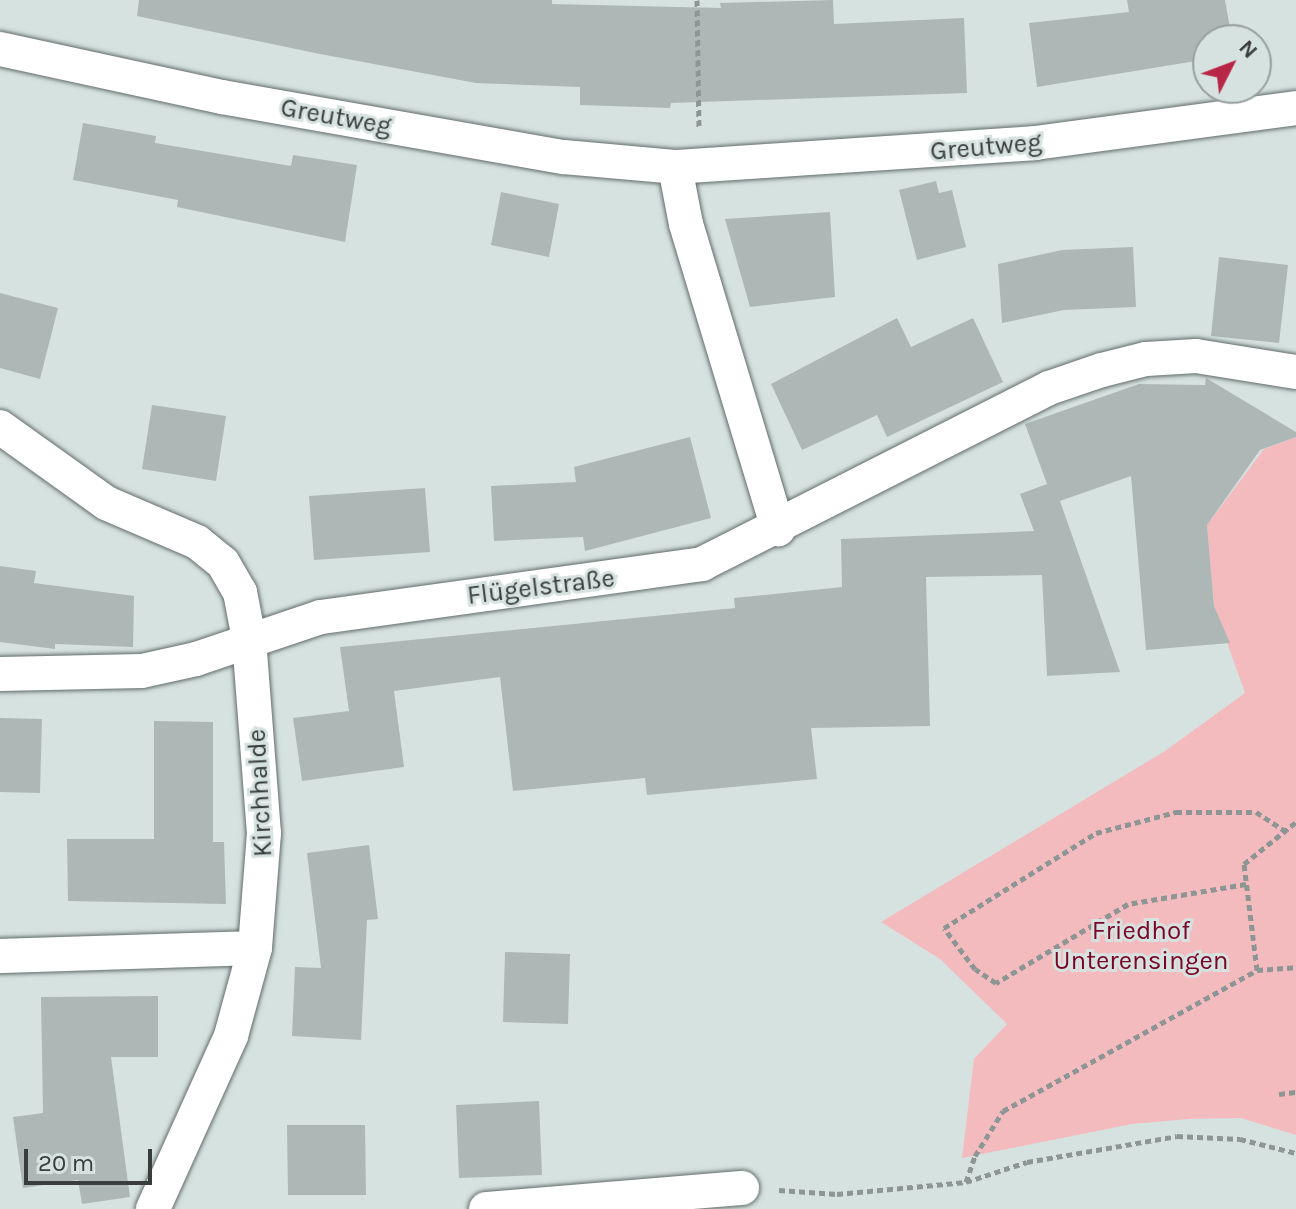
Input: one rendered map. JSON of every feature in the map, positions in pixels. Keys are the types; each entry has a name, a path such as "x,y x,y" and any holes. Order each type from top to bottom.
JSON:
{"street":[{"name":"Greutweg","path":"0,49 222,97 564,157 687,167 1035,143 1296,108"},
{"path":"687,167 686,224 778,529"},
{"name":"Flügelstraße","path":"0,674 142,671 196,659 321,617 664,573 702,564 778,529 1049,388 1146,359 1196,356 1296,372"},
{"name":"Kirchhalde","path":"0,427 106,503 197,542 223,563 240,592 249,639 264,833 255,948 231,1036 153,1209"},
{"path":"0,956 255,948"},
{"path":"486,1209 742,1188"}],"path":[{"path":"687,167 697,0"},
{"path":"1246,884 1128,904 996,983 975,969 944,928 1096,833 1176,812 1256,812 1285,831"},
{"path":"1257,970 1244,864 1296,822"},
{"path":"966,1182 1003,1111 1257,970 1296,967"},
{"path":"1279,1094 1296,1092"},
{"path":"742,1188 837,1194 966,1182 1027,1162 1177,1136 1240,1139 1296,1153"}],"green space":[{"name":"Friedhof Unterensingen","path":"1296,437 1296,1135 1241,1118 1189,1119 1132,1124 962,1158 974,1059 1007,1024 940,959 881,922 1165,751 1245,693 1214,606 1207,525 1264,449"}],"building":[{"path":"139,0 552,0 552,4 721,8 720,3 833,0 834,24 964,18 967,93 671,103 670,108 580,105 580,87 476,83 320,54 137,16"},
{"path":"1127,0 1225,0 1229,24 1192,24 1192,62 1037,87 1029,23 1129,12"},
{"path":"83,123 156,136 155,143 291,166 293,155 357,165 345,242 177,207 178,200 73,180"},
{"path":"936,181 939,193 952,190 966,247 917,260 899,190"},
{"path":"501,192 559,204 549,257 491,245"},
{"path":"830,212 835,297 750,307 725,219"},
{"path":"1133,247 1136,307 1064,310 1002,323 998,264 1062,250"},
{"path":"1219,257 1288,265 1279,343 1211,336"},
{"path":"0,293 58,308 40,379 0,368"},
{"path":"897,318 911,347 973,318 1003,382 887,437 877,415 802,450 771,384"},
{"path":"1206,378 1296,432 1296,437 1260,450 1207,525 1214,606 1230,643 1146,650 1131,476 1060,501 1120,672 1047,676 1042,575 926,577 930,726 811,728 817,779 647,795 645,778 513,791 500,677 394,691 404,767 302,781 293,718 349,711 340,647 735,608 734,598 842,587 841,539 1034,531 1020,494 1047,484 1025,424 1139,384 1205,385"},
{"path":"152,405 226,416 216,481 142,469"},
{"path":"690,437 711,518 585,551 583,537 494,541 491,486 576,482 574,467"},
{"path":"425,488 430,552 314,560 309,496"},
{"path":"0,566 36,571 34,583 134,596 133,647 55,644 55,649 0,642"},
{"path":"0,718 42,719 40,793 0,792"},
{"path":"154,721 213,722 213,842 224,842 226,904 68,901 67,839 154,839"},
{"path":"369,845 378,919 367,920 361,1040 292,1036 295,967 321,968 307,853"},
{"path":"505,952 570,954 568,1024 503,1022"},
{"path":"158,996 158,1057 111,1057 130,1197 82,1204 78,1180 23,1188 13,1117 43,1113 41,997"},
{"path":"539,1101 542,1175 459,1178 456,1105"},
{"path":"287,1125 365,1125 366,1195 288,1195"}]}
